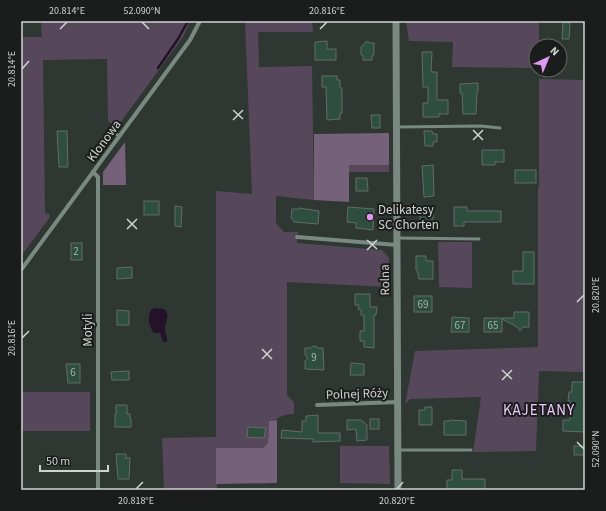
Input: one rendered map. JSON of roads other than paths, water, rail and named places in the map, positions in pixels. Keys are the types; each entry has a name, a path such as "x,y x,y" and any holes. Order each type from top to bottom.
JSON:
{"street":[{"name":"Klonowa","path":"21,270 190,40 200,21"},
{"name":"Rolna","path":"396,21 398,490"},
{"name":"Motyli","path":"93,172 98,177 98,490"},
{"path":"298,237 396,241"},
{"name":"Polnej Róży","path":"317,405 398,402"}],"lane":[{"path":"397,127 481,126 500,128"},
{"path":"110,130 119,136"},
{"path":"396,241 479,239"},
{"path":"398,450 471,450"}],"waterway":[{"path":"158,68 178,39 188,21"}],"place":[{"name":"Delikatesy SC Chorten","path":"370,217"}],"district":[{"name":"KAJETANY","path":"539,410"}]}
